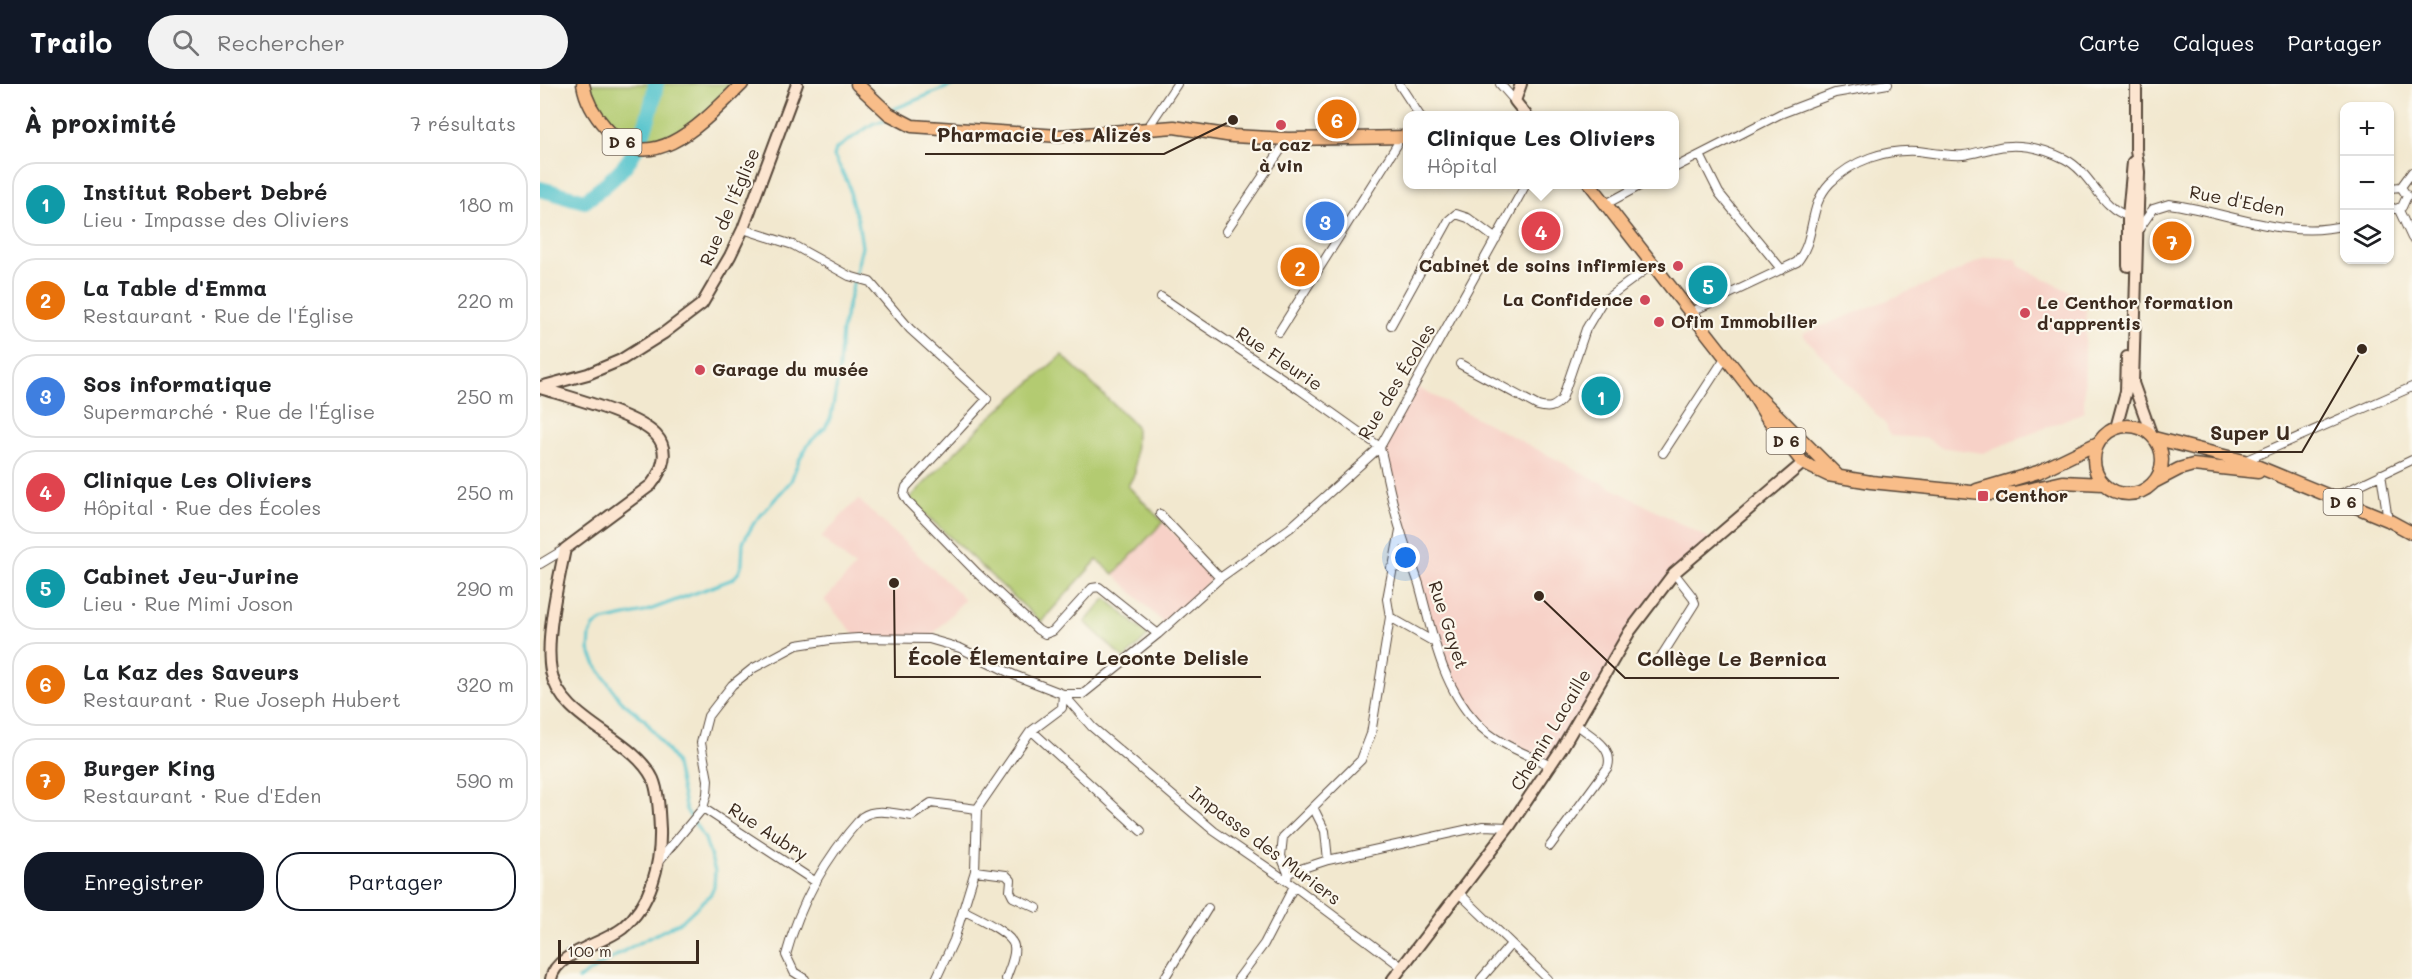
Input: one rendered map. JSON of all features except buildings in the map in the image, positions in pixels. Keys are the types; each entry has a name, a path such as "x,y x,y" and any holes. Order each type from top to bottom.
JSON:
{"main road":[{"name":"D 6","path":"583,84 590,106 609,133 630,147 649,149 668,144 694,130 732,89 742,84"},
{"path":"858,84 889,114 912,126 1059,136 1174,127 1233,136 1288,139 1403,137"},
{"name":"D 6","path":"1594,189 1748,386 1840,478"},
{"name":"D 6","path":"1748,386 1766,416 1803,463 1818,472 1840,478 1970,492 2014,493 2074,481 2103,484"},
{"path":"2135,426 2153,437 2160,449 2162,461 2153,483 2142,491 2128,494 2115,491 2103,484 2094,464 2094,453 2098,443 2106,434 2116,428 2135,426"},
{"name":"D 6","path":"2153,437 2244,461 2412,532"},
{"name":"D 6","path":"1970,492 2038,472 2098,443"},
{"path":"1803,463 1829,468"},
{"name":"D 6","path":"2153,483 2179,469 2193,465 2273,474"}],"street":[{"name":"Rue de l'Église","path":"540,387 606,367 630,355 702,304 743,229 798,84"},
{"path":"1147,129 1177,84"},
{"path":"1399,84 1417,111"},
{"path":"1500,84 1523,111"},
{"path":"1515,101 1521,84"},
{"path":"1679,166 1780,114 1834,93 1888,84"},
{"path":"2116,428 2126,391 2128,216 2136,150 2136,84"},
{"path":"1279,332 1403,137"},
{"path":"1226,231 1288,139"},
{"path":"1691,312 1797,261 1805,251 1816,206 1823,192 1852,166 1867,158 1903,151 1964,155 2006,146 2036,147 2069,161 2094,184 2110,208 2132,220 2132,246 2135,255"},
{"path":"2136,150 2139,172 2133,383 2153,437"},
{"path":"1700,155 1719,193 1782,270"},
{"path":"2394,188 2401,187 2412,172"},
{"path":"2401,187 2407,196 2405,204 2394,208 2412,238"},
{"name":"Rue des Écoles","path":"1063,694 1083,694 1158,634 1220,578 1290,528 1380,447 1523,189"},
{"path":"1606,204 1634,189"},
{"name":"Rue d'Eden","path":"2136,233 2153,209 2169,204 2287,227 2310,230 2340,226"},
{"path":"1391,325 1449,220 1456,214 1468,218 1496,239"},
{"path":"743,229 793,245 849,276 870,282 910,329 987,399 906,487 904,495 909,503 977,573 1045,634 1053,631 1092,588 1099,587 1158,634"},
{"path":"1460,364 1538,406 1548,409 1556,405 1562,399 1586,329 1602,302 1653,264"},
{"name":"Rue Fleurie","path":"1161,297 1300,390 1380,447"},
{"path":"1663,453 1725,358"},
{"path":"540,387 646,427 658,436 665,454 661,473 651,485 565,549 540,564"},
{"path":"2244,461 2412,387"},
{"name":"Rue Gayet","path":"1380,447 1400,530 1413,566 1434,642 1452,687 1475,721 1499,741 1551,766"},
{"path":"2332,498 2412,460"},
{"name":"Chemin Lacaille","path":"1393,979 1509,827 1551,766 1630,631 1674,573 1803,463"},
{"path":"2381,474 2388,520"},
{"path":"1160,514 1220,578"},
{"path":"1290,880 1281,856 1283,837 1361,760 1371,734 1390,617 1387,599 1391,568 1400,530"},
{"path":"551,979 552,972 560,962 606,940 623,928 639,910 652,884 659,861 660,829 654,780 632,753 563,698 551,672 551,639 555,601 565,549"},
{"path":"1391,568 1413,566"},
{"path":"1659,660 1695,603 1674,573"},
{"path":"1390,617 1434,642"},
{"path":"659,861 703,808 708,780 701,743 708,716 732,685 752,669 797,645 830,640 929,639 960,648 1014,675 1063,694 1062,708 1032,731 977,809 975,871 954,940 936,979"},
{"name":"Impasse des Muriers","path":"1063,694 1092,727 1214,831 1290,880 1402,968"},
{"path":"1550,846 1608,767 1610,760 1607,748 1576,724"},
{"path":"1032,731 1141,831"},
{"name":"Rue Aubry","path":"805,979 794,972 786,956 798,919 828,858 869,812 912,816 931,803 977,809"},
{"path":"1313,807 1325,831 1328,860"},
{"name":"Rue Aubry","path":"703,808 816,882"},
{"path":"1238,979 1264,944 1290,880 1328,860 1483,826 1509,827"},
{"path":"975,871 1006,874 1011,880 1010,891 1013,897 1037,908"},
{"path":"1459,893 1548,979"},
{"path":"1164,979 1208,908"},
{"path":"963,910 1012,940 1013,956 1005,979"},
{"path":"1481,979 1511,944"}],"shaded area":[{"path":"1985,258 2017,259 2019,266 2086,300 2084,412 1983,453 1940,447 1927,438 1890,436 1886,425 1802,334 1950,275"},
{"path":"1417,387 1710,539 1673,572 1550,765 1486,731 1453,687 1431,621 1383,445"},
{"path":"858,499 965,599 929,639 858,638 824,600 855,567 821,537"},
{"path":"1163,522 1215,576 1164,624 1114,574"}],"green space":[{"path":"583,84 732,84 732,94 694,130 649,149 609,133"},
{"path":"1062,355 1136,426 1135,473 1128,486 1163,522 1114,574 1097,560 1041,622 909,499 985,422"},
{"path":"1106,598 1148,636 1124,659 1085,622"}],"waterway":[{"path":"540,189 585,201 611,180 628,161 636,147 647,121 656,84"},
{"path":"894,109 955,84"},
{"path":"578,979 629,948 682,921 710,895 714,887 715,871 705,839 686,810 675,761 645,720 620,700 596,665 589,650 590,635 594,626 602,621 644,612 733,579 742,563 743,542 754,523 791,481 799,460 810,442 825,428 831,417 838,378 842,330 862,247 849,185 834,156 836,149 874,123 886,121"}],"place":[{"name":"La Kaz des Saveurs","path":"1337,119"},
{"name":"Pharmacie Les Alizés","path":"1233,120"},
{"name":"La caz à vin","path":"1281,125"},
{"name":"Sos informatique","path":"1325,221"},
{"name":"Clinique Les Oliviers","path":"1541,231"},
{"name":"Burger King","path":"2172,241"},
{"name":"Cabinet de soins infirmiers","path":"1678,266"},
{"name":"La Table d'Emma","path":"1300,267"},
{"name":"Cabinet Jeu-Jurine","path":"1708,285"},
{"name":"La Confidence","path":"1645,300"},
{"name":"Le Centhor formation d'apprentis","path":"2025,313"},
{"name":"Ofim Immobilier","path":"1659,322"},
{"name":"Super U","path":"2362,349"},
{"name":"Garage du musée","path":"700,370"},
{"name":"Institut Robert Debré","path":"1601,396"},
{"name":"Centhor","path":"1983,496"},
{"name":"École Élementaire Leconte Delisle","path":"894,583"},
{"name":"Collège Le Bernica","path":"1539,596"}]}
